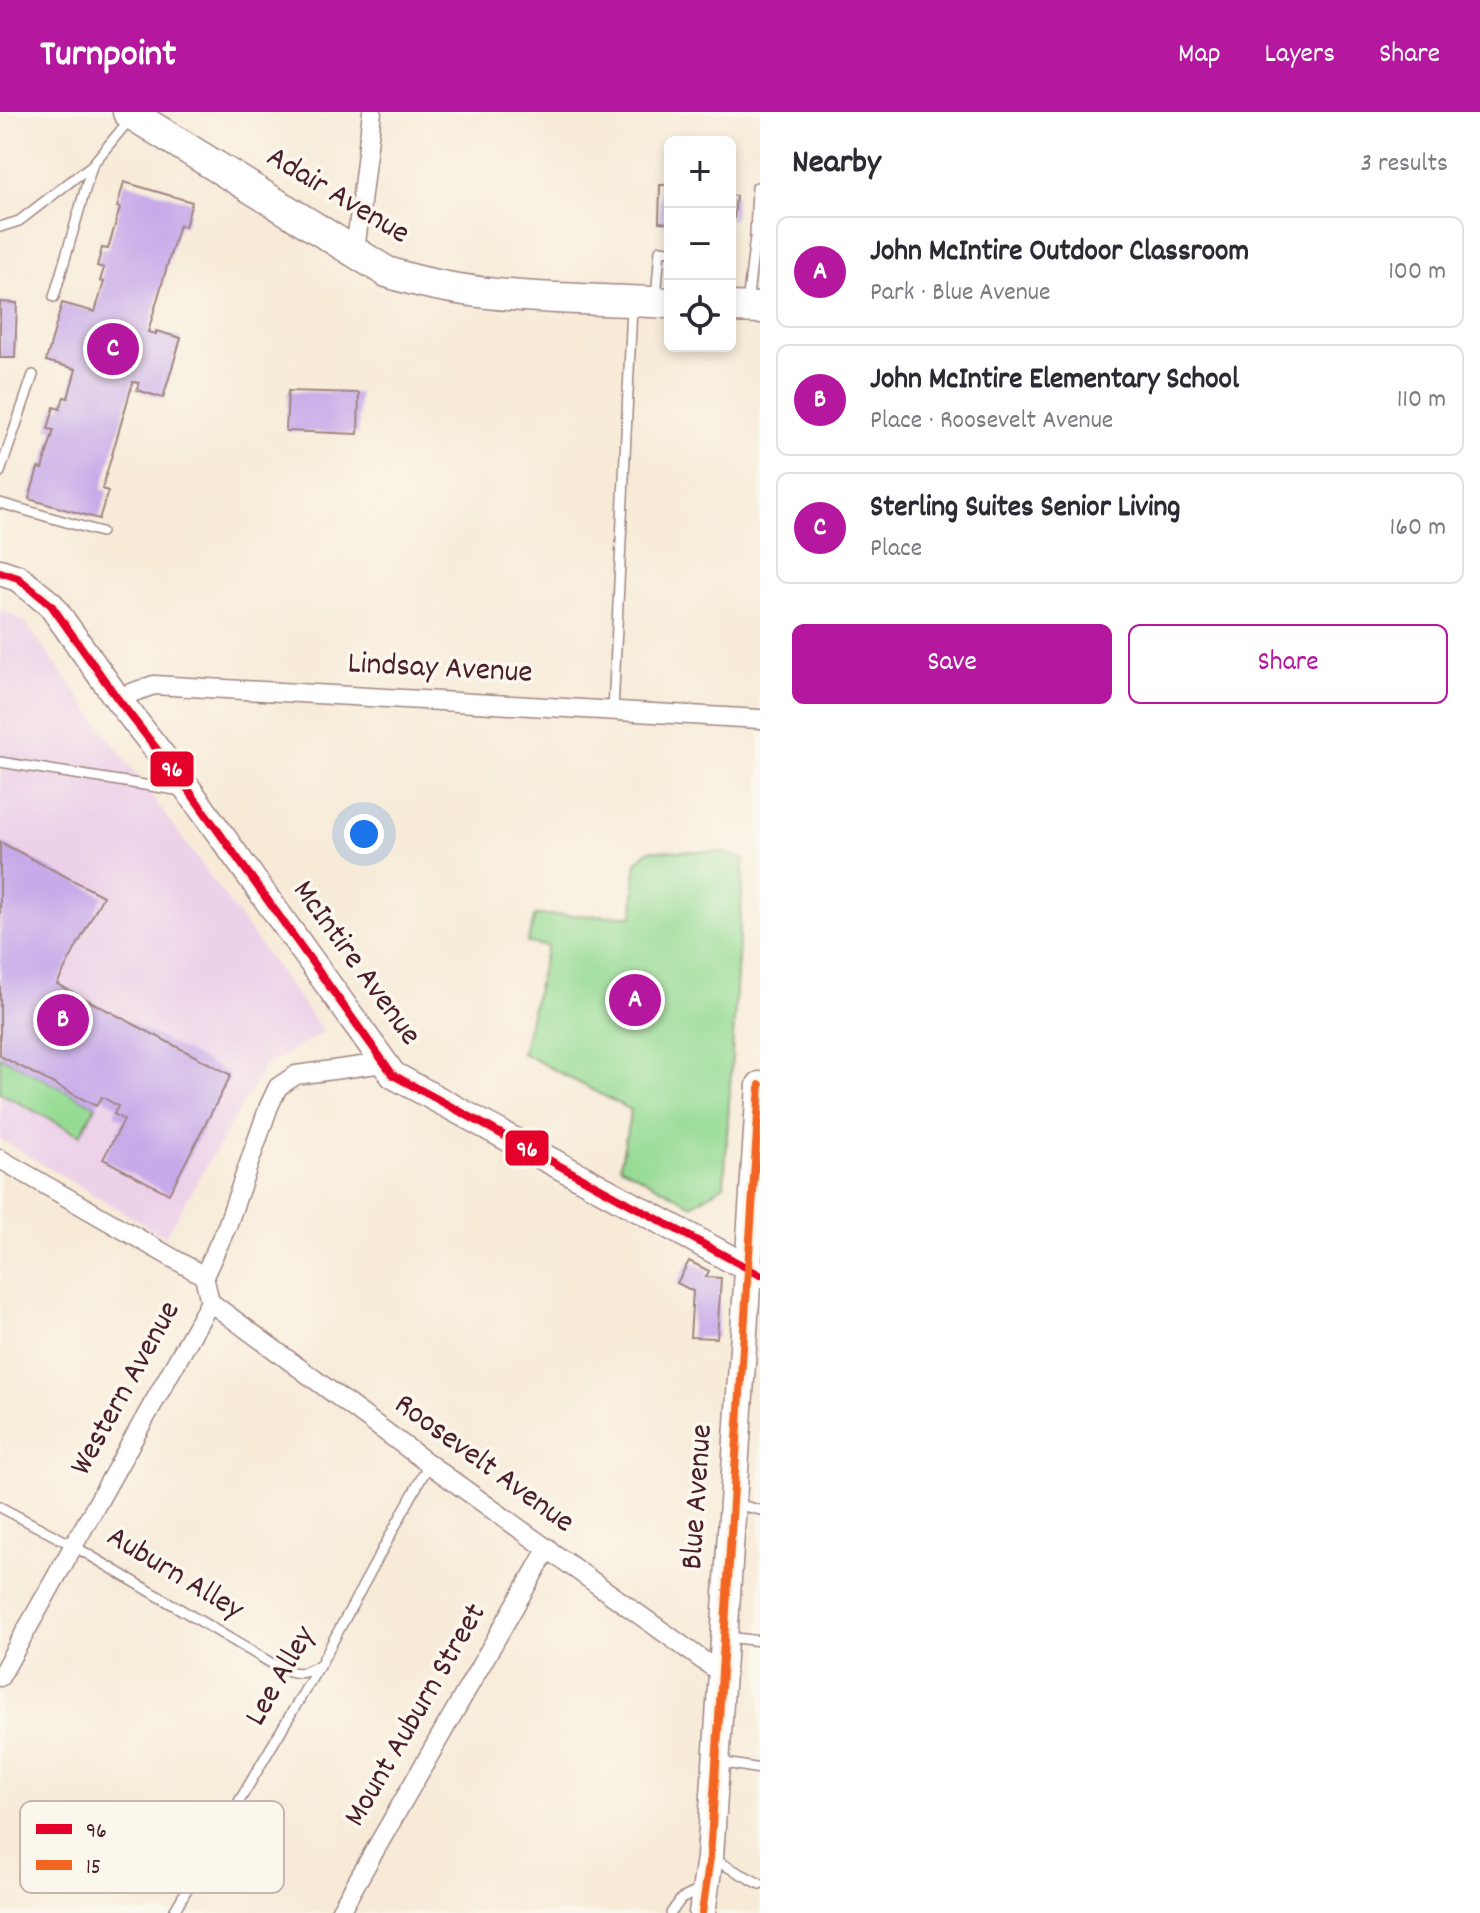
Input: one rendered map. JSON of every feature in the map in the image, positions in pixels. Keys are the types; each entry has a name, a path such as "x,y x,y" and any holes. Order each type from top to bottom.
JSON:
{"main road":[{"name":"Adair Avenue","path":"130,114 164,123 387,272 425,285 464,291 653,302"}],"street":[{"path":"355,252 372,112"},
{"name":"McIntire Avenue","path":"0,572 18,578 51,605 393,1075 754,1270"},
{"name":"Lindsay Avenue","path":"117,698 154,685 760,719"},
{"name":"Western Avenue","path":"0,1677 210,1302 204,1276 227,1226 278,1087 296,1075 384,1063"},
{"name":"Blue Avenue","path":"704,1900 717,1762 732,1503 752,1352 760,1085"},
{"path":"3,1166 204,1276"},
{"name":"Roosevelt Avenue","path":"210,1302 722,1674"},
{"name":"Mount Auburn Street","path":"339,1913 548,1548"}],"lane":[{"path":"0,227 19,221 92,165 130,114"},
{"path":"54,297 92,165"},
{"path":"746,307 755,237 757,187 760,187"},
{"path":"613,711 653,302 660,250 664,250"},
{"path":"0,472 33,375"},
{"path":"0,503 101,532"},
{"path":"0,762 190,792"},
{"name":"Lee Alley","path":"239,1801 321,1663 429,1464"},
{"path":"732,1503 760,1510"},
{"name":"Auburn Alley","path":"0,1507 74,1546 276,1666 294,1674 309,1672 321,1663"},
{"path":"725,1636 760,1641"},
{"path":"717,1762 760,1769"},
{"path":"710,1857 760,1884"},
{"name":"Lee Alley","path":"173,1913 185,1893"},
{"path":"671,1913 686,1894 704,1900"}],"shaded area":[{"path":"0,609 25,622 323,1032 264,1067 165,1237 0,1139"}],"green space":[{"path":"649,850 720,852 744,859 724,1185 692,1205 620,1166 631,1110 522,1053 547,946 527,943 535,915 633,916 636,862"},
{"path":"0,1056 96,1106 80,1135 0,1093"}],"building":[{"path":"124,182 192,202 185,227 179,225 148,332 156,334 156,331 181,338 163,398 137,390 139,383 133,382 102,489 108,491 99,519 29,499 54,430 48,429 54,407 60,409 64,397 68,398 76,369 46,361 62,303 95,312 104,282 100,281 104,268 97,266 102,248 108,249"},
{"path":"660,185 664,185 664,222 659,222"},
{"path":"0,302 17,303 15,358 0,358"},
{"path":"288,391 359,393 358,434 286,431"},
{"path":"0,842 103,896 57,984 231,1075 169,1194 103,1159 124,1120 114,1114 118,1106 102,1097 96,1106 0,1056"},
{"path":"689,1261 709,1271 706,1277 721,1278 717,1338 690,1337 693,1291 677,1283"}],"transit line":[{"name":"96","path":"0,572 18,578 51,605 393,1075 760,1275"},
{"name":"15","path":"702,1913 710,1857 760,1085"}],"place":[{"name":"Sterling Suites Senior Living","path":"113,349"},
{"name":"John McIntire Outdoor Classroom","path":"635,1000"},
{"name":"John McIntire Elementary School","path":"63,1020"}]}
